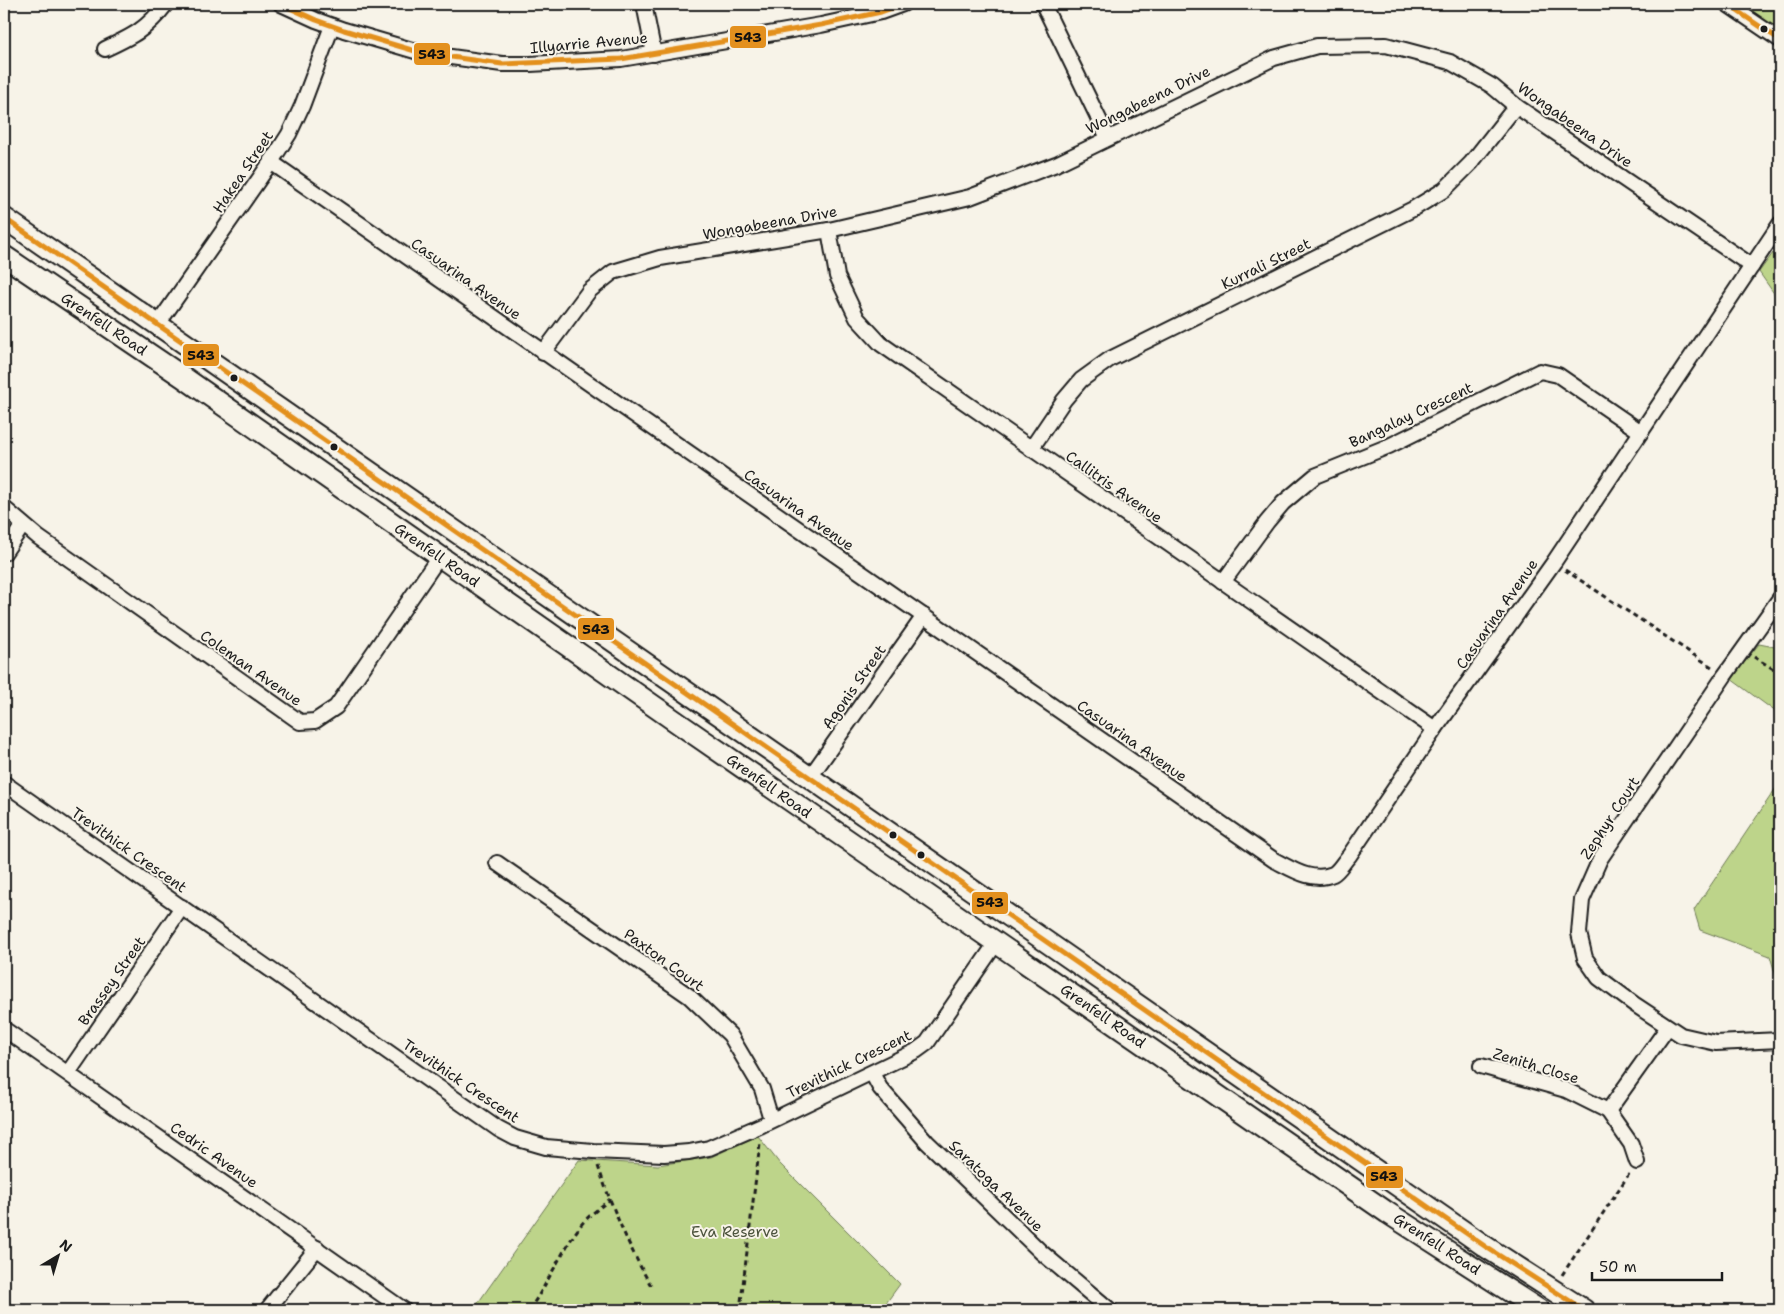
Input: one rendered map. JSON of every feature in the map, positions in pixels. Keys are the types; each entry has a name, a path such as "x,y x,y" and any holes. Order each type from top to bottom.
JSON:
{"main road":[{"name":"Grenfell Road","path":"4,218 1486,1247 1584,1310"},
{"name":"Grenfell Road","path":"4,256 183,377 792,802 1388,1213 1539,1310"},
{"path":"439,556 457,532"},
{"path":"792,802 810,778"},
{"path":"996,943 1013,919"}],"street":[{"path":"105,49 136,35 157,16 166,4"},
{"name":"Illyarrie Avenue","path":"281,4 332,26 422,53 502,64 621,59 821,25 881,12 903,4"},
{"path":"644,4 654,54"},
{"path":"1043,4 1108,138"},
{"path":"1727,4 1780,40"},
{"name":"Hakea Street","path":"158,324 271,162 288,134 302,106 332,26"},
{"name":"Wongabeena Drive","path":"543,353 589,291 614,272 660,258 828,230 970,198 1056,164 1274,58 1317,46 1386,46 1450,62 1492,86 1516,106 1752,266"},
{"name":"Kurrali Street","path":"1031,449 1070,393 1082,380 1110,359 1413,210 1444,190 1471,163 1516,106"},
{"name":"Casuarina Avenue","path":"271,162 1274,860 1296,872 1315,878 1334,873 1349,856 1435,729 1554,562 1780,224"},
{"name":"Callitris Avenue","path":"828,230 837,276 857,318 881,344 1435,729"},
{"name":"Bangalay Crescent","path":"1223,582 1267,522 1284,503 1315,476 1389,446 1540,371 1558,375 1641,432"},
{"name":"Coleman Avenue","path":"4,508 38,537 300,722 315,722 336,707 439,556"},
{"path":"4,553 23,525"},
{"name":"Zephyr Court","path":"1780,598 1725,675 1600,859 1582,900 1579,933 1585,958 1598,978 1681,1035 1716,1043 1780,1040"},
{"name":"Agonis Street","path":"810,778 924,616"},
{"name":"Trevithick Crescent","path":"4,783 498,1129 529,1143 546,1146 593,1151 664,1154 689,1152 709,1148 767,1122 872,1073 916,1051 927,1043 996,943"},
{"name":"Paxton Court","path":"497,863 689,996 730,1035 762,1089 767,1122"},
{"name":"Brassey Street","path":"68,1073 182,907"},
{"path":"1608,1111 1668,1027"},
{"name":"Cedric Avenue","path":"4,1029 404,1310"},
{"name":"Zenith Close","path":"1481,1066 1566,1090 1608,1111 1631,1144 1637,1162"},
{"name":"Saratoga Avenue","path":"872,1073 880,1088 927,1142 1040,1252 1110,1310"},
{"path":"267,1310 317,1248"}],"path":[{"path":"1554,562 1725,675"},
{"path":"1743,650 1780,673"},
{"path":"740,1310 767,1122"},
{"path":"593,1151 610,1199 639,1265 653,1289"},
{"path":"1552,1290 1637,1162"},
{"path":"529,1310 545,1286 563,1252 583,1223 610,1199"}],"green space":[{"path":"1727,4 1780,4 1780,40"},
{"path":"1773,253 1780,263 1780,302 1759,272"},
{"path":"1759,644 1780,648 1780,715 1731,679"},
{"path":"1780,782 1780,990 1770,956 1700,930 1694,910"},
{"name":"Eva Reserve","path":"758,1136 780,1164 900,1284 881,1310 473,1310 579,1160 658,1165 711,1157"}],"transit line":[{"name":"543","path":"281,4 344,30 422,53 502,64 621,59 821,25 881,12 903,4"},
{"name":"543","path":"1727,4 1780,40"},
{"name":"543","path":"4,218 1486,1247 1584,1310"}]}
